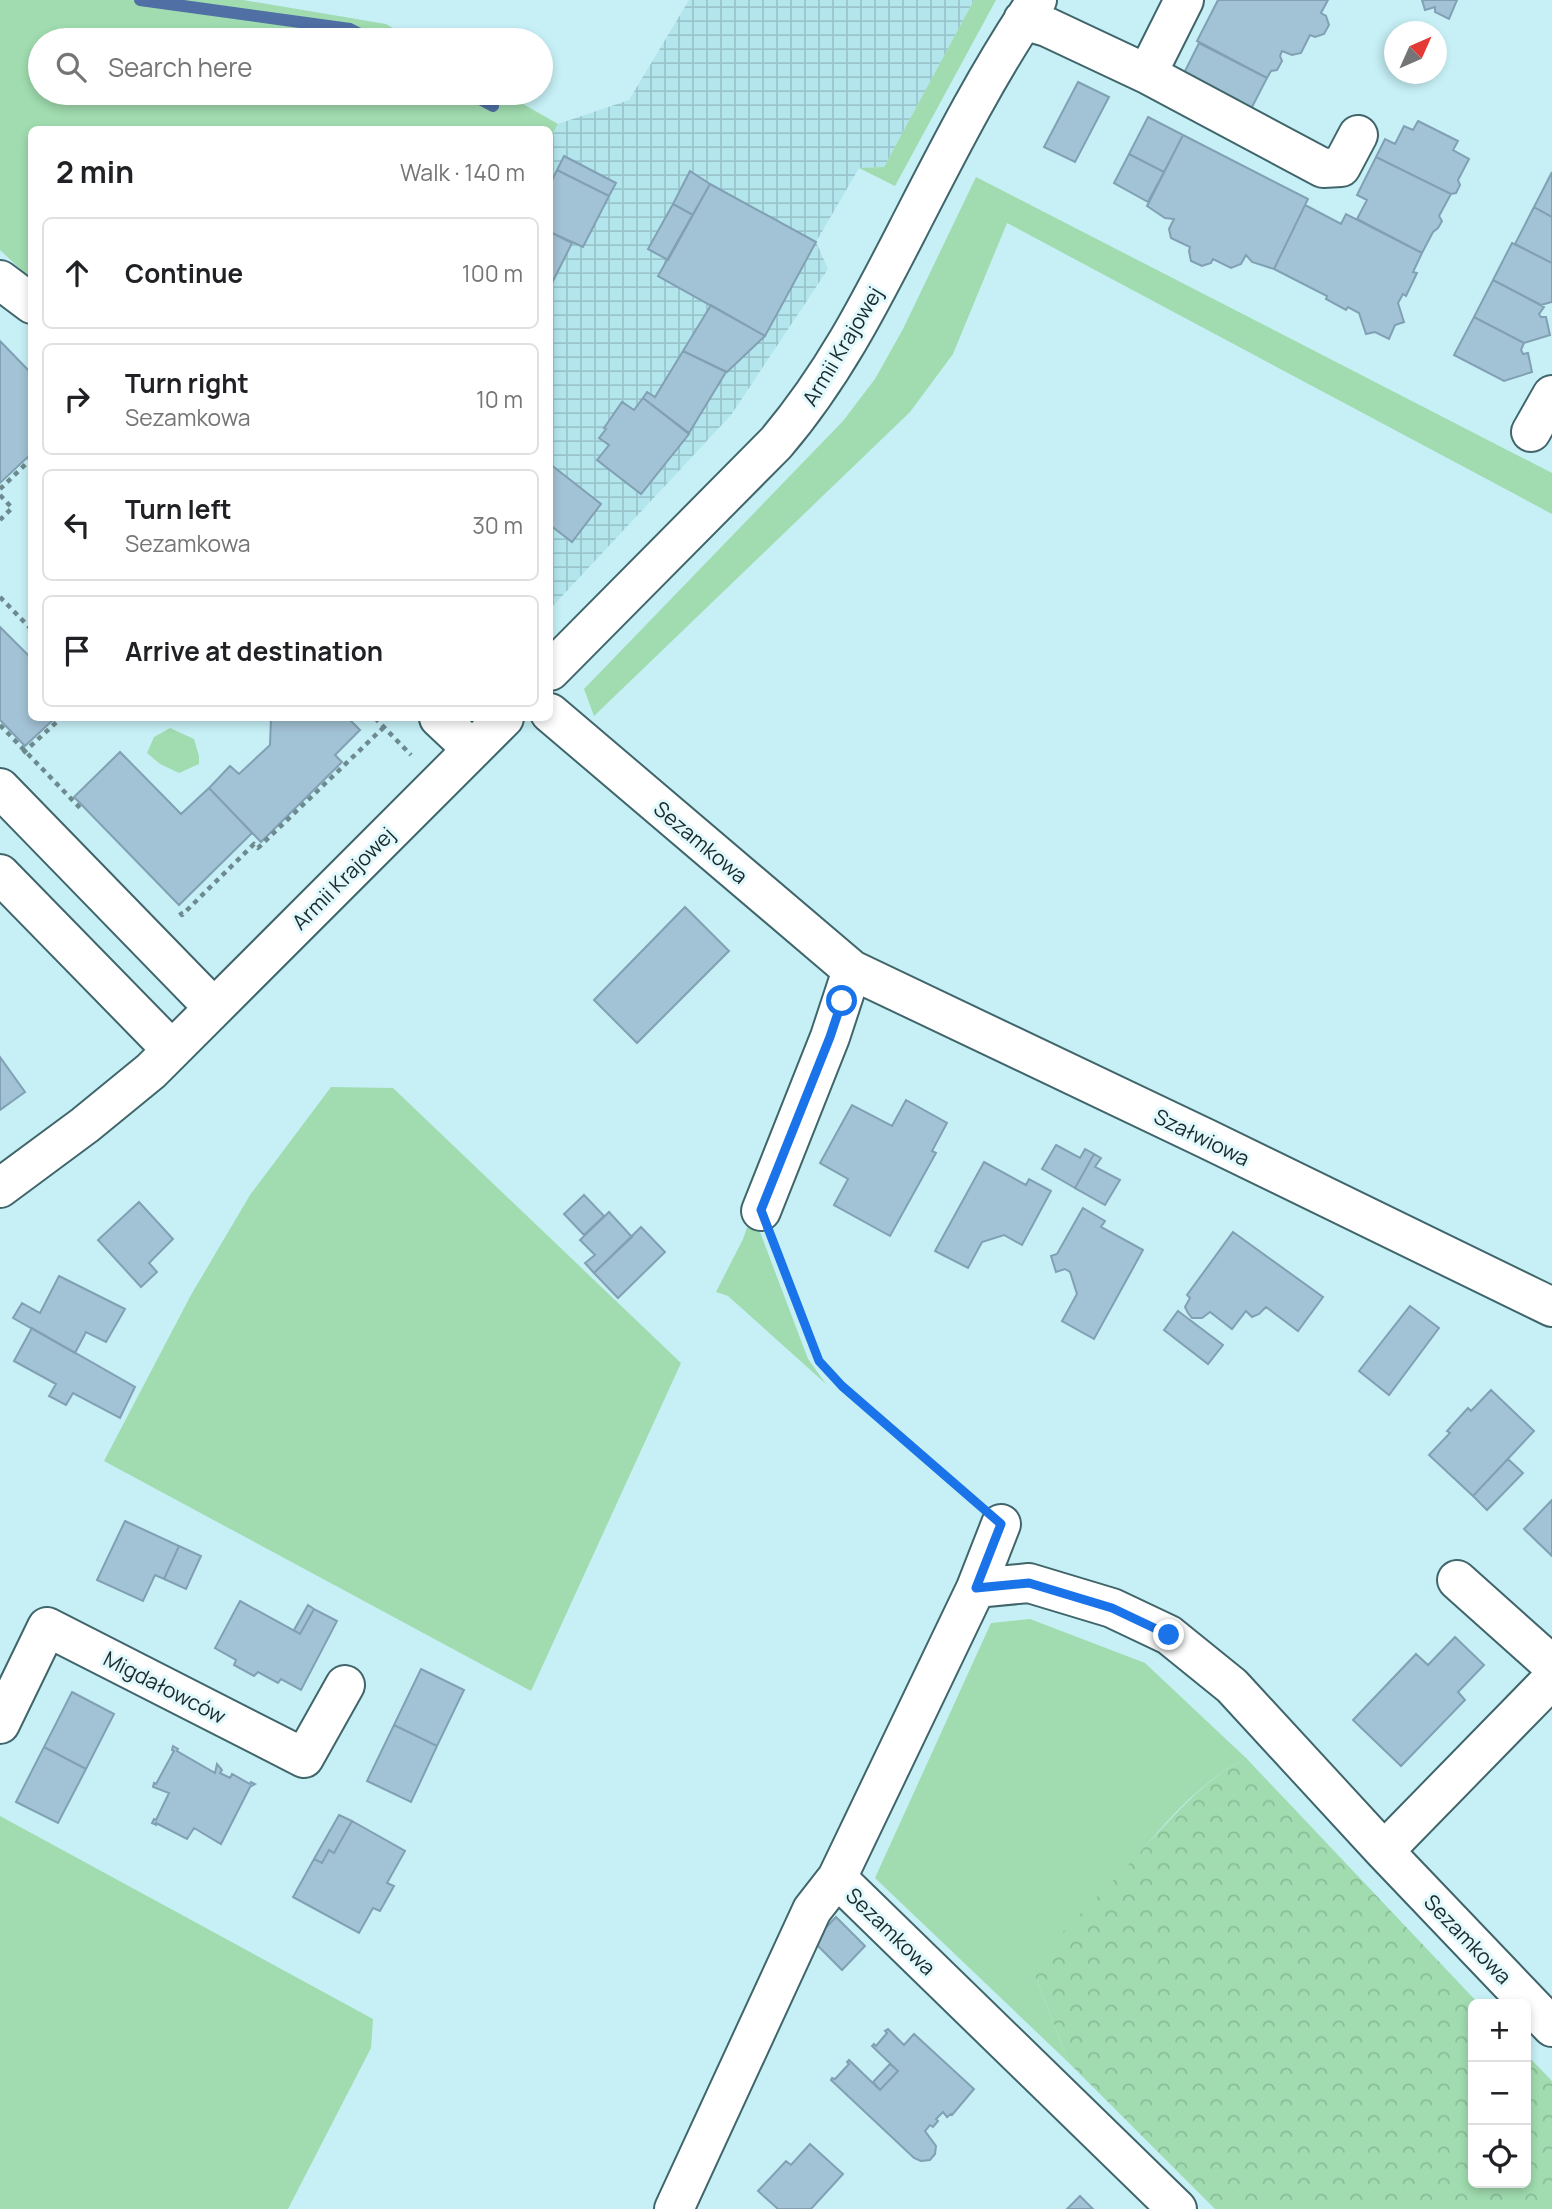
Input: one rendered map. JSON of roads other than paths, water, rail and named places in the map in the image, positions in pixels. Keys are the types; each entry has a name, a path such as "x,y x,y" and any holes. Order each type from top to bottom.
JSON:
{"street":[{"path":"1147,74 1184,0"},
{"path":"1030,10 1047,27 1147,74 1323,168 1341,167 1358,135"},
{"name":"Armii Krajowej","path":"553,668 776,443 804,410 844,350 979,91 1030,10"},
{"path":"0,280 28,301"},
{"path":"1531,432 1552,395"},
{"name":"Sezamkowa","path":"553,716 852,970"},
{"path":"442,721 472,749"},
{"name":"Armii Krajowej","path":"0,1188 85,1125 151,1070 501,721"},
{"path":"0,788 214,1008"},
{"path":"0,874 172,1050"},
{"path":"761,1210 830,1037 852,970"},
{"name":"Szałwiowa","path":"852,970 1552,1307"},
{"name":"Sezamkowa","path":"1001,1524 976,1588 837,1878 1177,2209"},
{"path":"1457,1580 1552,1665"},
{"name":"Sezamkowa","path":"976,1588 1029,1583 1112,1608 1169,1635 1232,1686 1552,2027"},
{"name":"Migdałowców","path":"0,1724 47,1627 304,1758 345,1685"},
{"path":"1384,1851 1552,1679"},
{"path":"674,2209 812,1910 837,1878"}],"waterway":[{"path":"140,0 343,28"}]}
